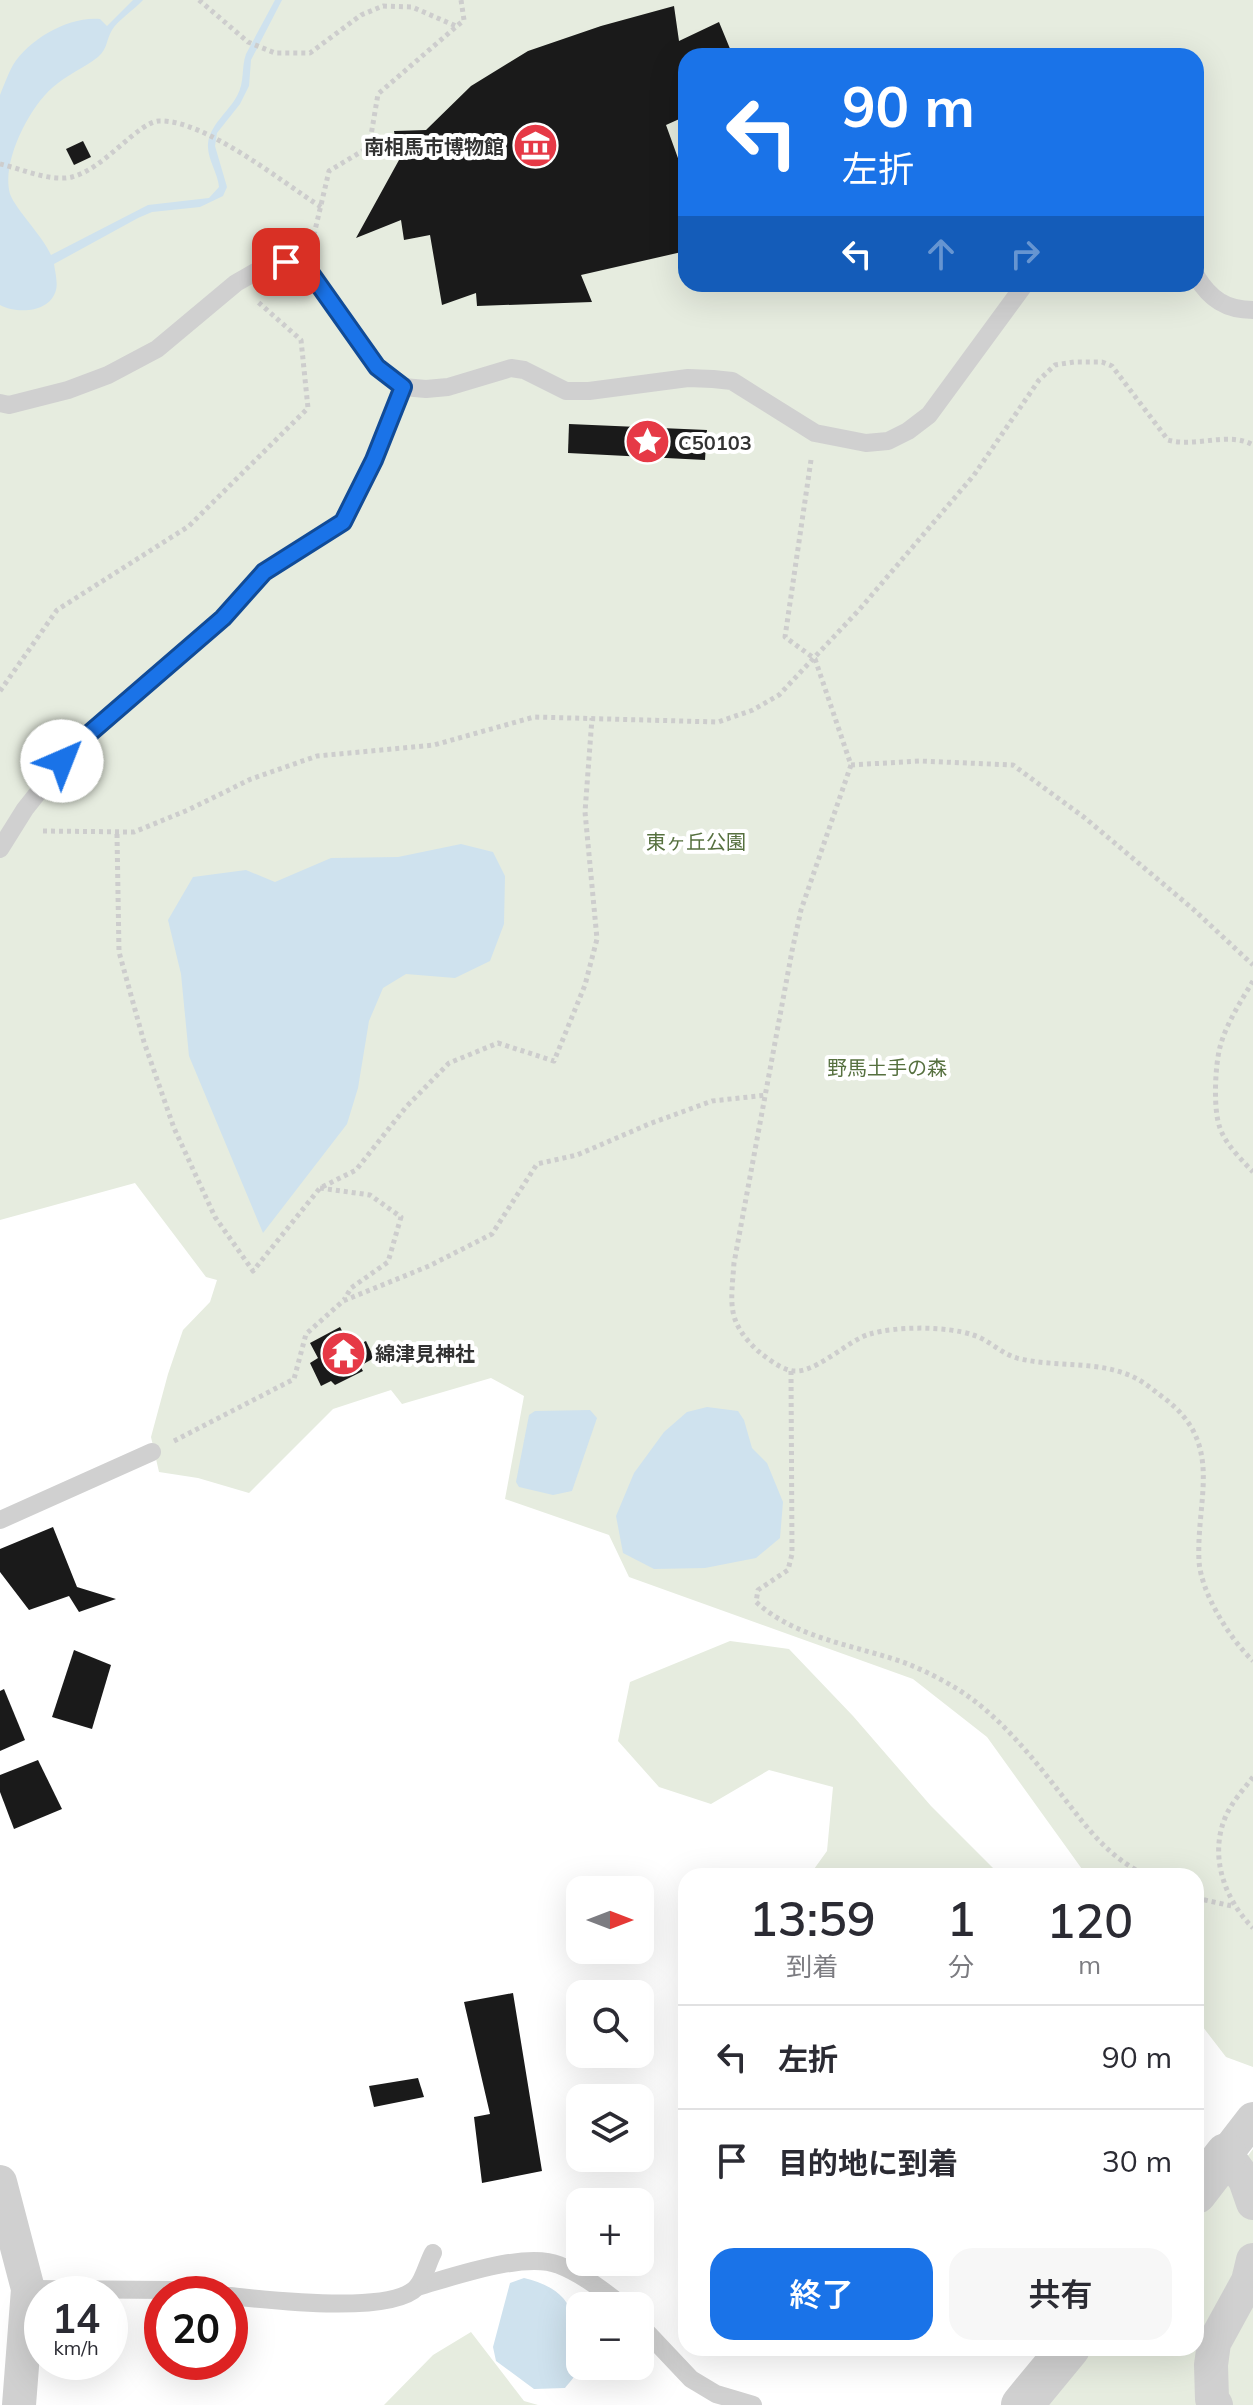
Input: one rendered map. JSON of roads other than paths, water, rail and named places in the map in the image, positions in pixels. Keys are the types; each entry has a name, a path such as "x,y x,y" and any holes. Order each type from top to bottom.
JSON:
{"street":[{"path":"1204,2183 1253,2119"},
{"path":"1226,2154 1245,2180 1253,2203"},
{"path":"0,2182 25,2276"},
{"path":"1216,2405 1212,2399 1214,2343 1248,2281 1253,2260"},
{"path":"19,2405 24,2341"},
{"path":"1022,2405 1062,2356"}],"lane":[{"path":"0,403 23,402 108,375 157,349 236,283 264,267 286,262 307,268 377,367 403,387 448,387 511,368 524,370 566,391 589,391 688,378 732,381 815,433 866,443 888,441 929,415 1019,292"},
{"path":"1204,289 1222,305 1253,310"},
{"path":"0,849 49,777 76,745 223,618 264,572 343,522 374,460 403,387"},
{"path":"0,1520 152,1452"},
{"path":"417,2287 433,2253"},
{"path":"248,2297 350,2304 393,2299 417,2287 515,2262 557,2264 603,2292"},
{"path":"654,2340 691,2379 716,2394 753,2405"}],"water":[{"path":"133,0 143,0 114,26 101,54 63,79 34,108 13,152 8,181 13,200 51,255 148,205 209,198 219,187 209,155 209,137 239,91 246,54 275,0 282,0 251,60 249,86 240,104 217,133 215,146 227,187 223,196 200,207 152,212 138,218 54,264 57,281 53,298 32,310 7,308 0,305 0,95 13,65 39,38 76,21 100,19 107,26"},
{"path":"461,844 493,852 505,876 504,924 490,961 455,978 406,974 383,988 369,1021 358,1088 347,1124 263,1233 189,1056 181,974 168,920 193,877 246,870 275,882 331,858 398,857"},
{"path":"707,1407 738,1411 744,1420 752,1448 767,1463 783,1502 780,1538 756,1558 705,1568 654,1569 623,1553 616,1516 634,1473 664,1432 687,1412"},
{"path":"590,1410 597,1418 572,1491 553,1495 519,1487 516,1482 529,1415 535,1411"},
{"path":"524,2278 540,2283 555,2291 566,2302 566,2380 571,2380 565,2388 534,2389 496,2361 493,2347 510,2283"}],"place":[{"name":"南相馬市博物館","path":"535,146"},
{"name":"C50103","path":"647,442"},
{"name":"綿津見神社","path":"344,1353"}],"park label":[{"name":"東ヶ丘公園","path":"696,841"},
{"name":"野馬土手の森","path":"887,1067"}]}
